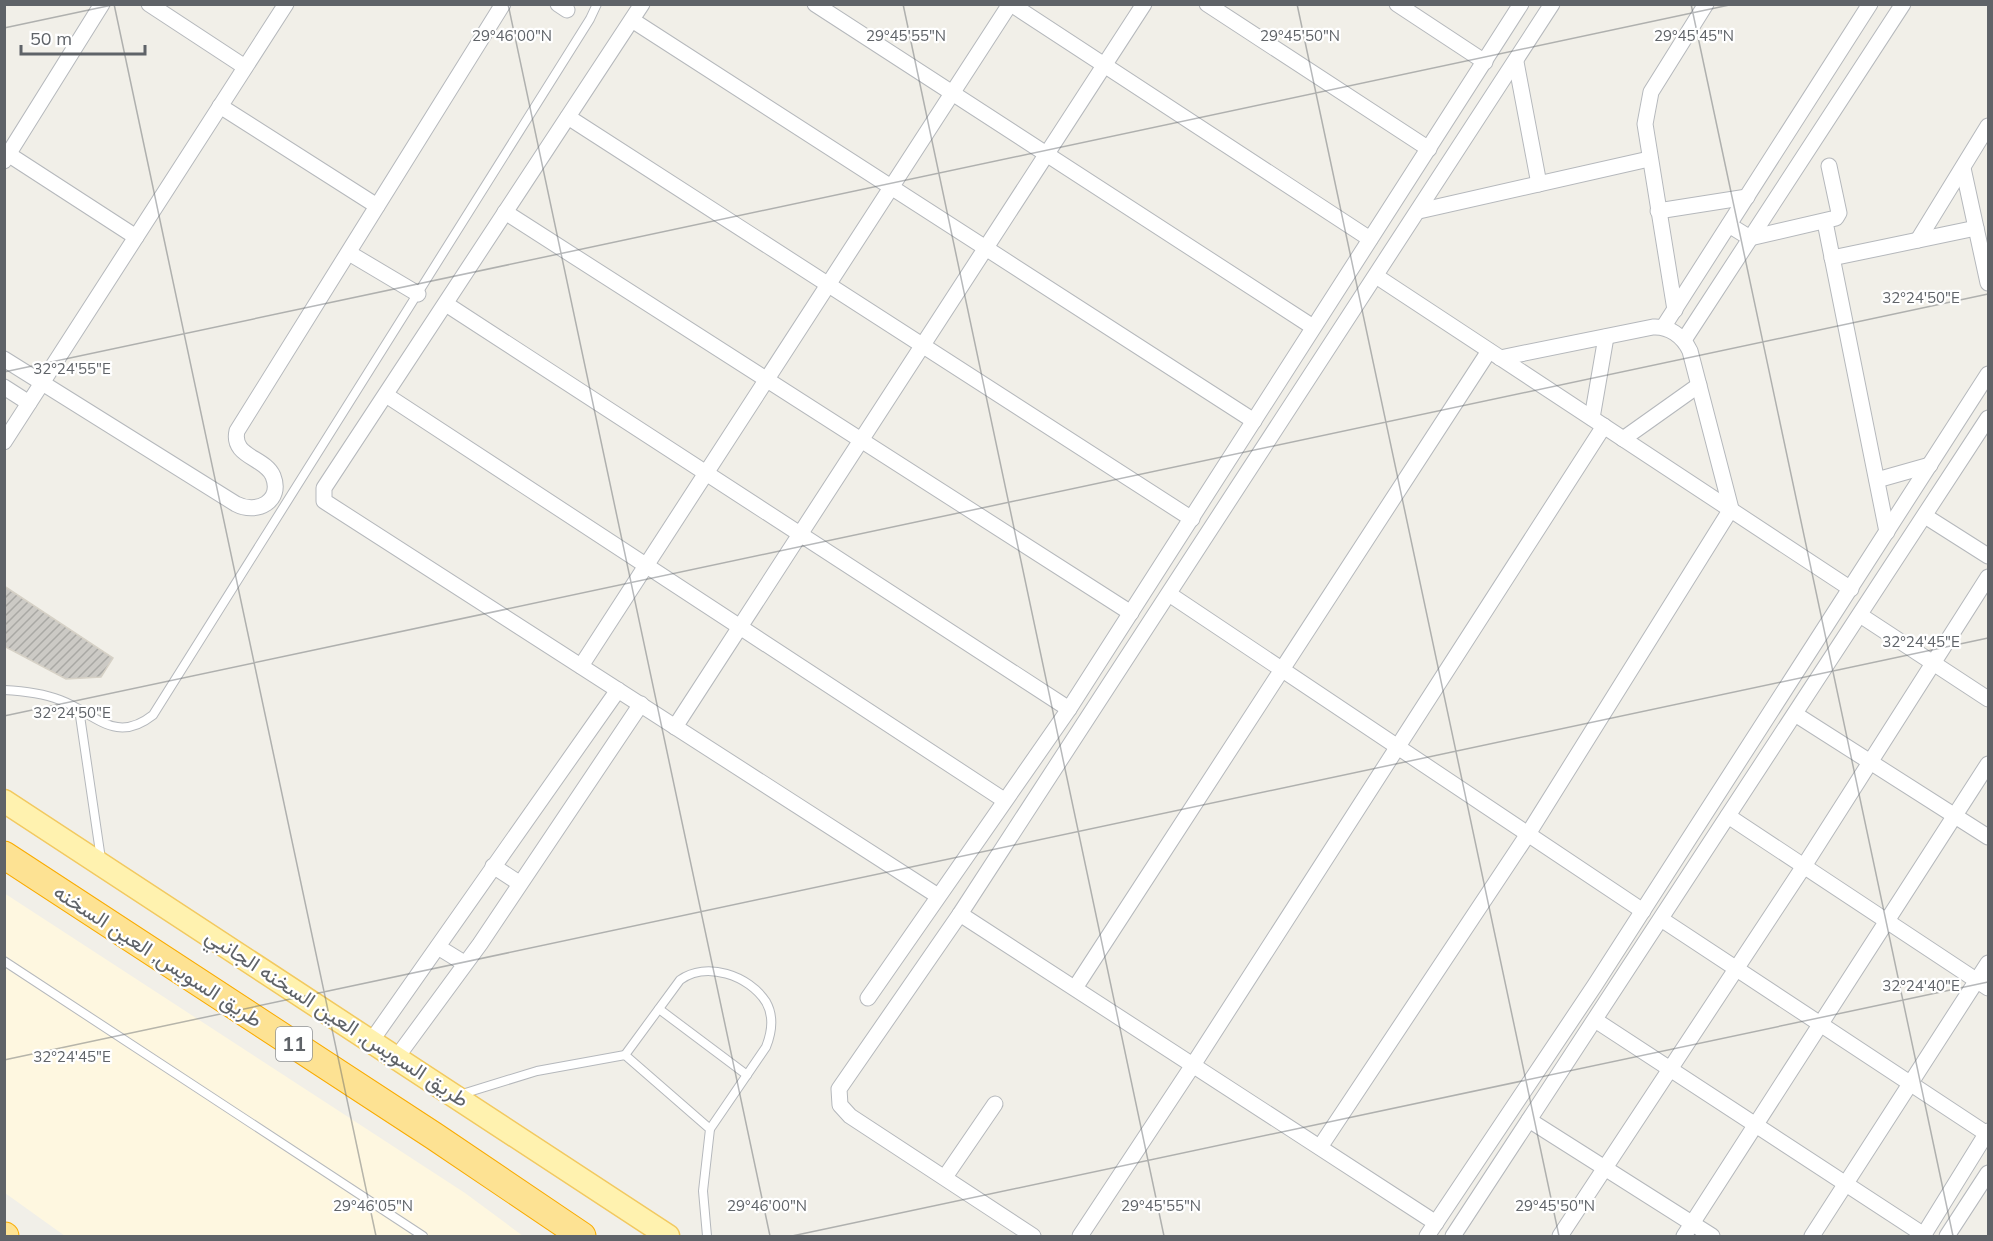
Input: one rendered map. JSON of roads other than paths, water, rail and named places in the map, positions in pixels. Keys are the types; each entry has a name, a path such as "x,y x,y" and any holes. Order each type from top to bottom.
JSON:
{"highway":[{"name":"طريق السويس, العين السخنه","path":"4,855 582,1236"}],"main road":[{"name":"طريق السويس, العين السخنه الجانبي","path":"4,801 668,1236"}],"street":[{"path":"102,4 6,158 136,237"},
{"path":"149,4 245,67"},
{"path":"4,442 286,4"},
{"path":"4,359 236,504 254,510 263,507 271,499 275,488 274,479 269,468 241,450 236,441 237,431 503,4"},
{"path":"642,4 324,488 324,501 938,896"},
{"path":"815,4 1313,327"},
{"path":"581,666 1010,4 1370,239"},
{"path":"675,727 1144,4"},
{"path":"1207,4 1429,149"},
{"path":"1397,4 1485,62"},
{"path":"868,998 1069,709 1521,4"},
{"path":"1033,1236 850,1116 840,1105 839,1089 960,914 1552,4"},
{"path":"1675,309 1645,124 1651,92 1706,4"},
{"path":"1664,326 1870,4"},
{"path":"1684,340 1902,4"},
{"path":"632,20 1254,421"},
{"path":"1516,62 1539,184"},
{"path":"220,106 377,207"},
{"path":"568,117 1192,519"},
{"path":"1918,240 1989,126"},
{"path":"1419,211 1649,159"},
{"path":"1729,225 1750,238 1836,218 1839,213 1829,166"},
{"path":"1962,168 1988,279"},
{"path":"1658,210 1747,197"},
{"path":"505,212 1131,614"},
{"path":"1825,222 1887,532"},
{"path":"1832,258 1976,228"},
{"path":"348,253 418,294"},
{"path":"1377,276 1851,589"},
{"path":"446,304 1069,709"},
{"path":"1075,988 1281,670 1495,354 1664,326 1684,340 1690,351 1731,509 1528,834 1320,1147"},
{"path":"1080,1236 1398,747 1598,422 1606,337"},
{"path":"1427,1236 1643,911 1989,374"},
{"path":"1623,439 1699,385"},
{"path":"4,387 29,403"},
{"path":"386,395 1004,800"},
{"path":"1459,1234 1594,1020 1988,422"},
{"path":"1877,480 1930,465"},
{"path":"1925,516 1989,556"},
{"path":"1560,1236 1604,1166 1804,867 1989,577"},
{"path":"1169,594 1643,911"},
{"path":"1860,615 1989,699"},
{"path":"372,1040 618,690"},
{"path":"397,1057 641,704"},
{"path":"1795,714 1989,837"},
{"path":"599,717 622,732"},
{"path":"1688,1230 1989,764"},
{"path":"1728,816 1983,984"},
{"path":"493,866 519,883"},
{"path":"960,914 1436,1223"},
{"path":"1594,1020 1923,1236 1988,1132 1661,919"},
{"path":"438,947 464,963"},
{"path":"1812,1236 1910,1082 1983,984 1989,963"},
{"path":"945,1177 995,1104"},
{"path":"1529,1120 1604,1166 1688,1230 1713,1236"},
{"path":"1947,1236 1989,1173"}],"lane":[{"path":"4,690 43,694 79,709 110,728 129,728 153,716 597,4"},
{"path":"79,709 102,865"},
{"path":"4,961 423,1236"},
{"path":"456,1096 537,1071 625,1055 680,980 690,973 700,970 739,978 766,1002 772,1032 766,1047 710,1129 703,1191 707,1236"},
{"path":"659,1009 747,1075"},
{"path":"625,1055 710,1129"}]}
